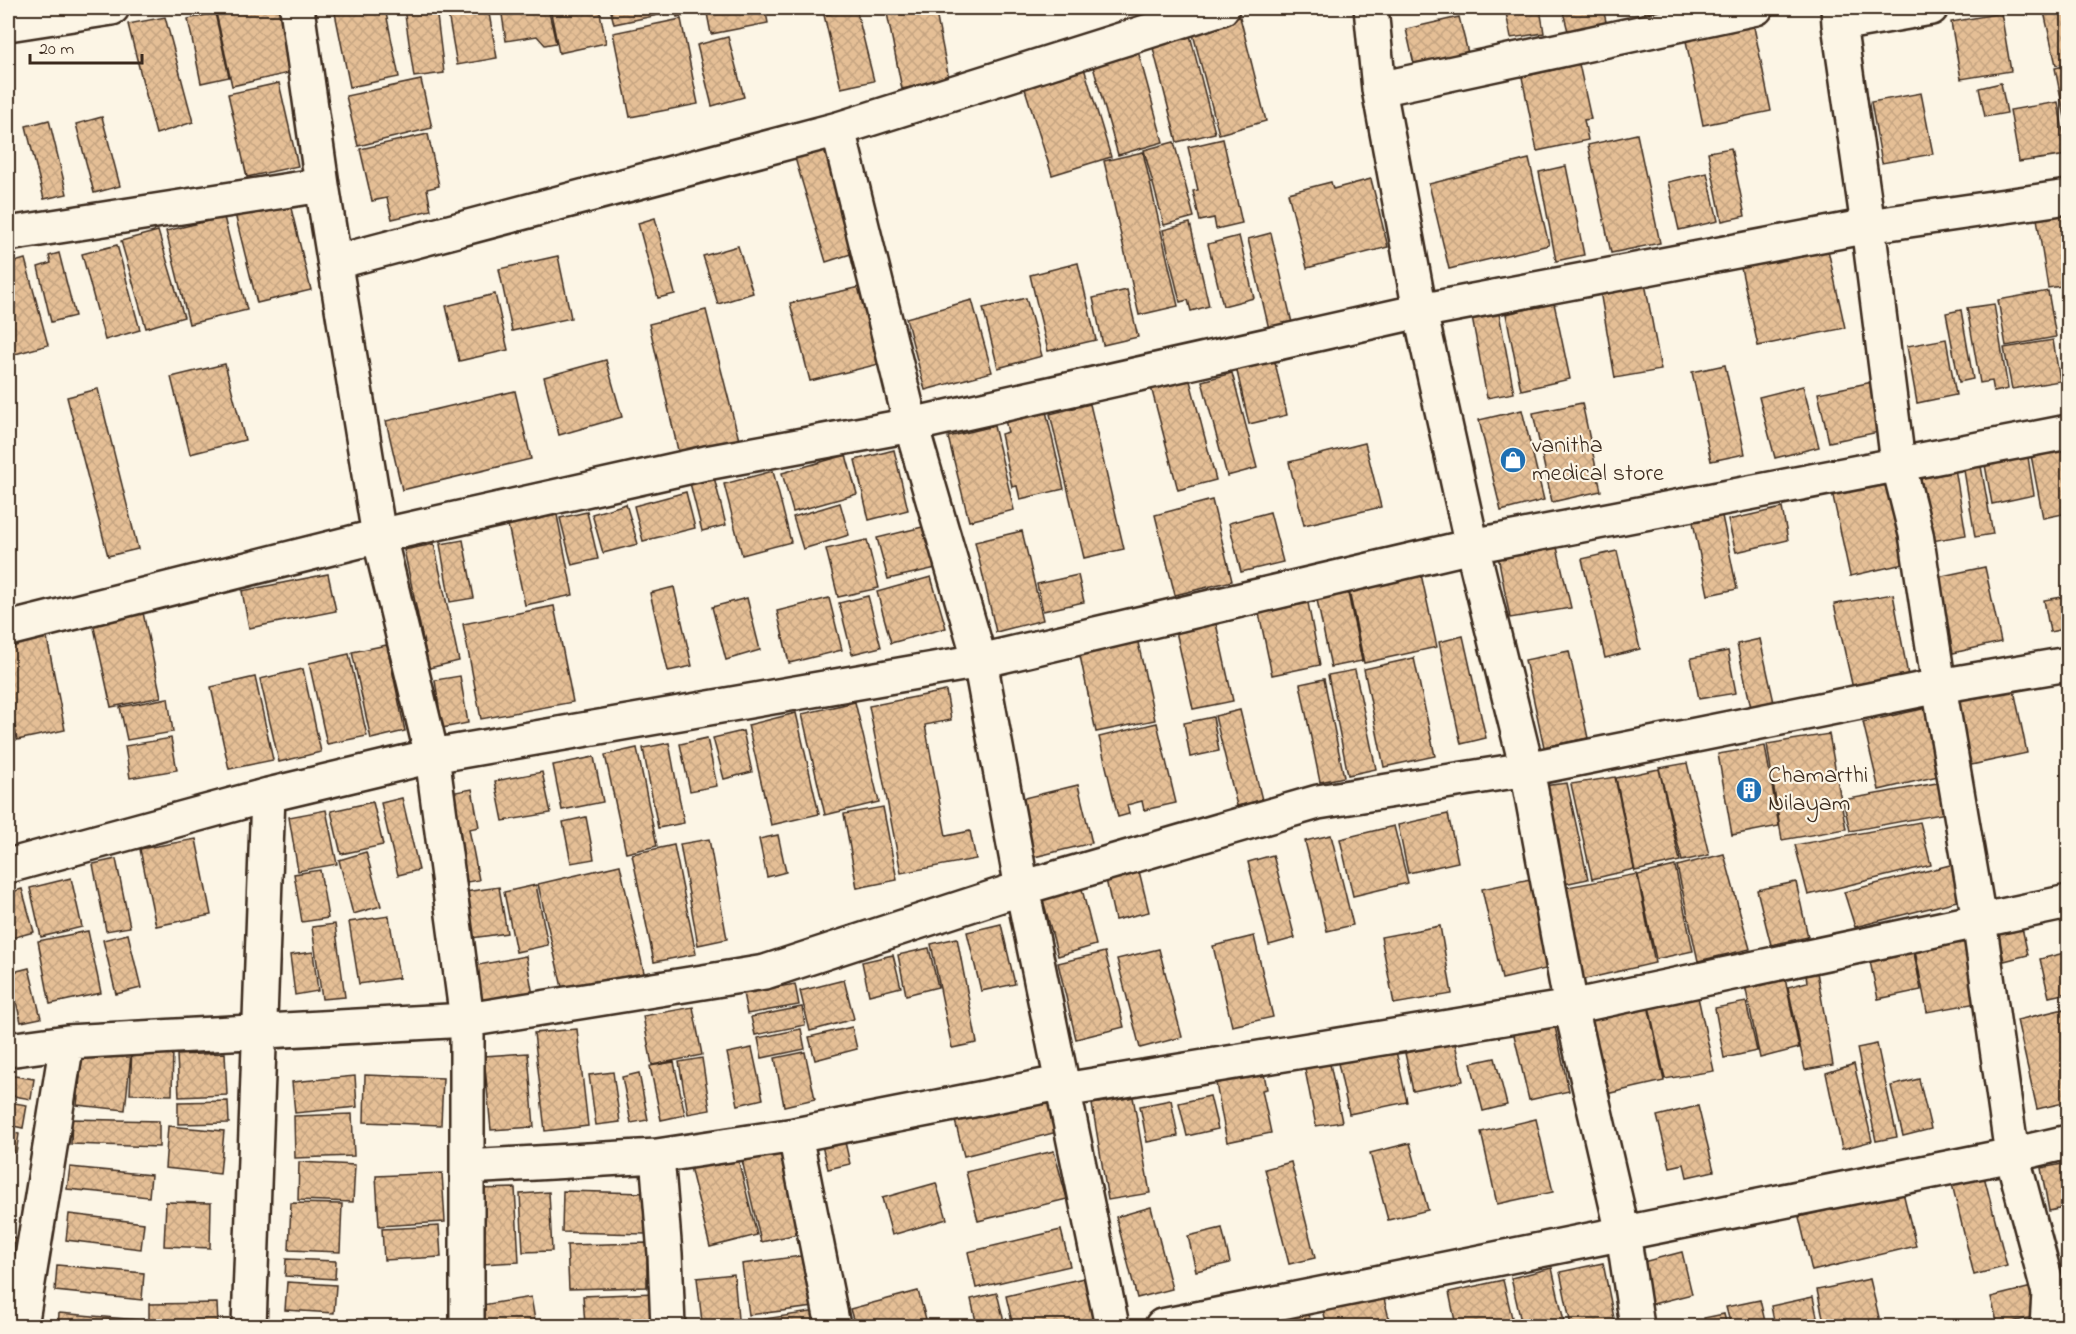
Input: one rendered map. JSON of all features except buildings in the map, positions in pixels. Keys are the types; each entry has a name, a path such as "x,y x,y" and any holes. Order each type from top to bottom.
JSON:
{"street":[{"path":"8,24 112,8"},
{"path":"297,8 322,185 379,536 432,756 466,1020 467,1326"},
{"path":"336,262 838,129 1222,8"},
{"path":"1371,8 1379,89 1420,311 1472,546 1527,769 1571,1007 1623,1233 1637,1326"},
{"path":"1379,89 1756,8"},
{"path":"1931,8 1838,16 1869,226 1898,463 1916,534 1979,920 2012,1155 2049,1293 2047,1326"},
{"path":"838,129 911,425 980,661 1022,888 1112,1326"},
{"path":"8,234 322,185"},
{"path":"8,629 379,536 706,463 911,425 1420,311 1869,226 2068,197"},
{"path":"8,867 268,795 432,756 980,661 1472,546 2068,432"},
{"path":"8,1050 67,1042 466,1020 765,972 1022,888 1317,802 1527,769 1939,686 2068,664"},
{"path":"249,1326 268,795"},
{"path":"467,1167 657,1156 795,1135 1062,1086 1571,1007 2068,902"},
{"path":"21,1326 67,1042"},
{"path":"795,1135 833,1326"},
{"path":"1162,1326 2068,1142"},
{"path":"657,1156 668,1326"}],"place":[{"name":"vanitha medical store","path":"1513,460"},
{"name":"Chamarthi Nilayam","path":"1749,790"}]}
